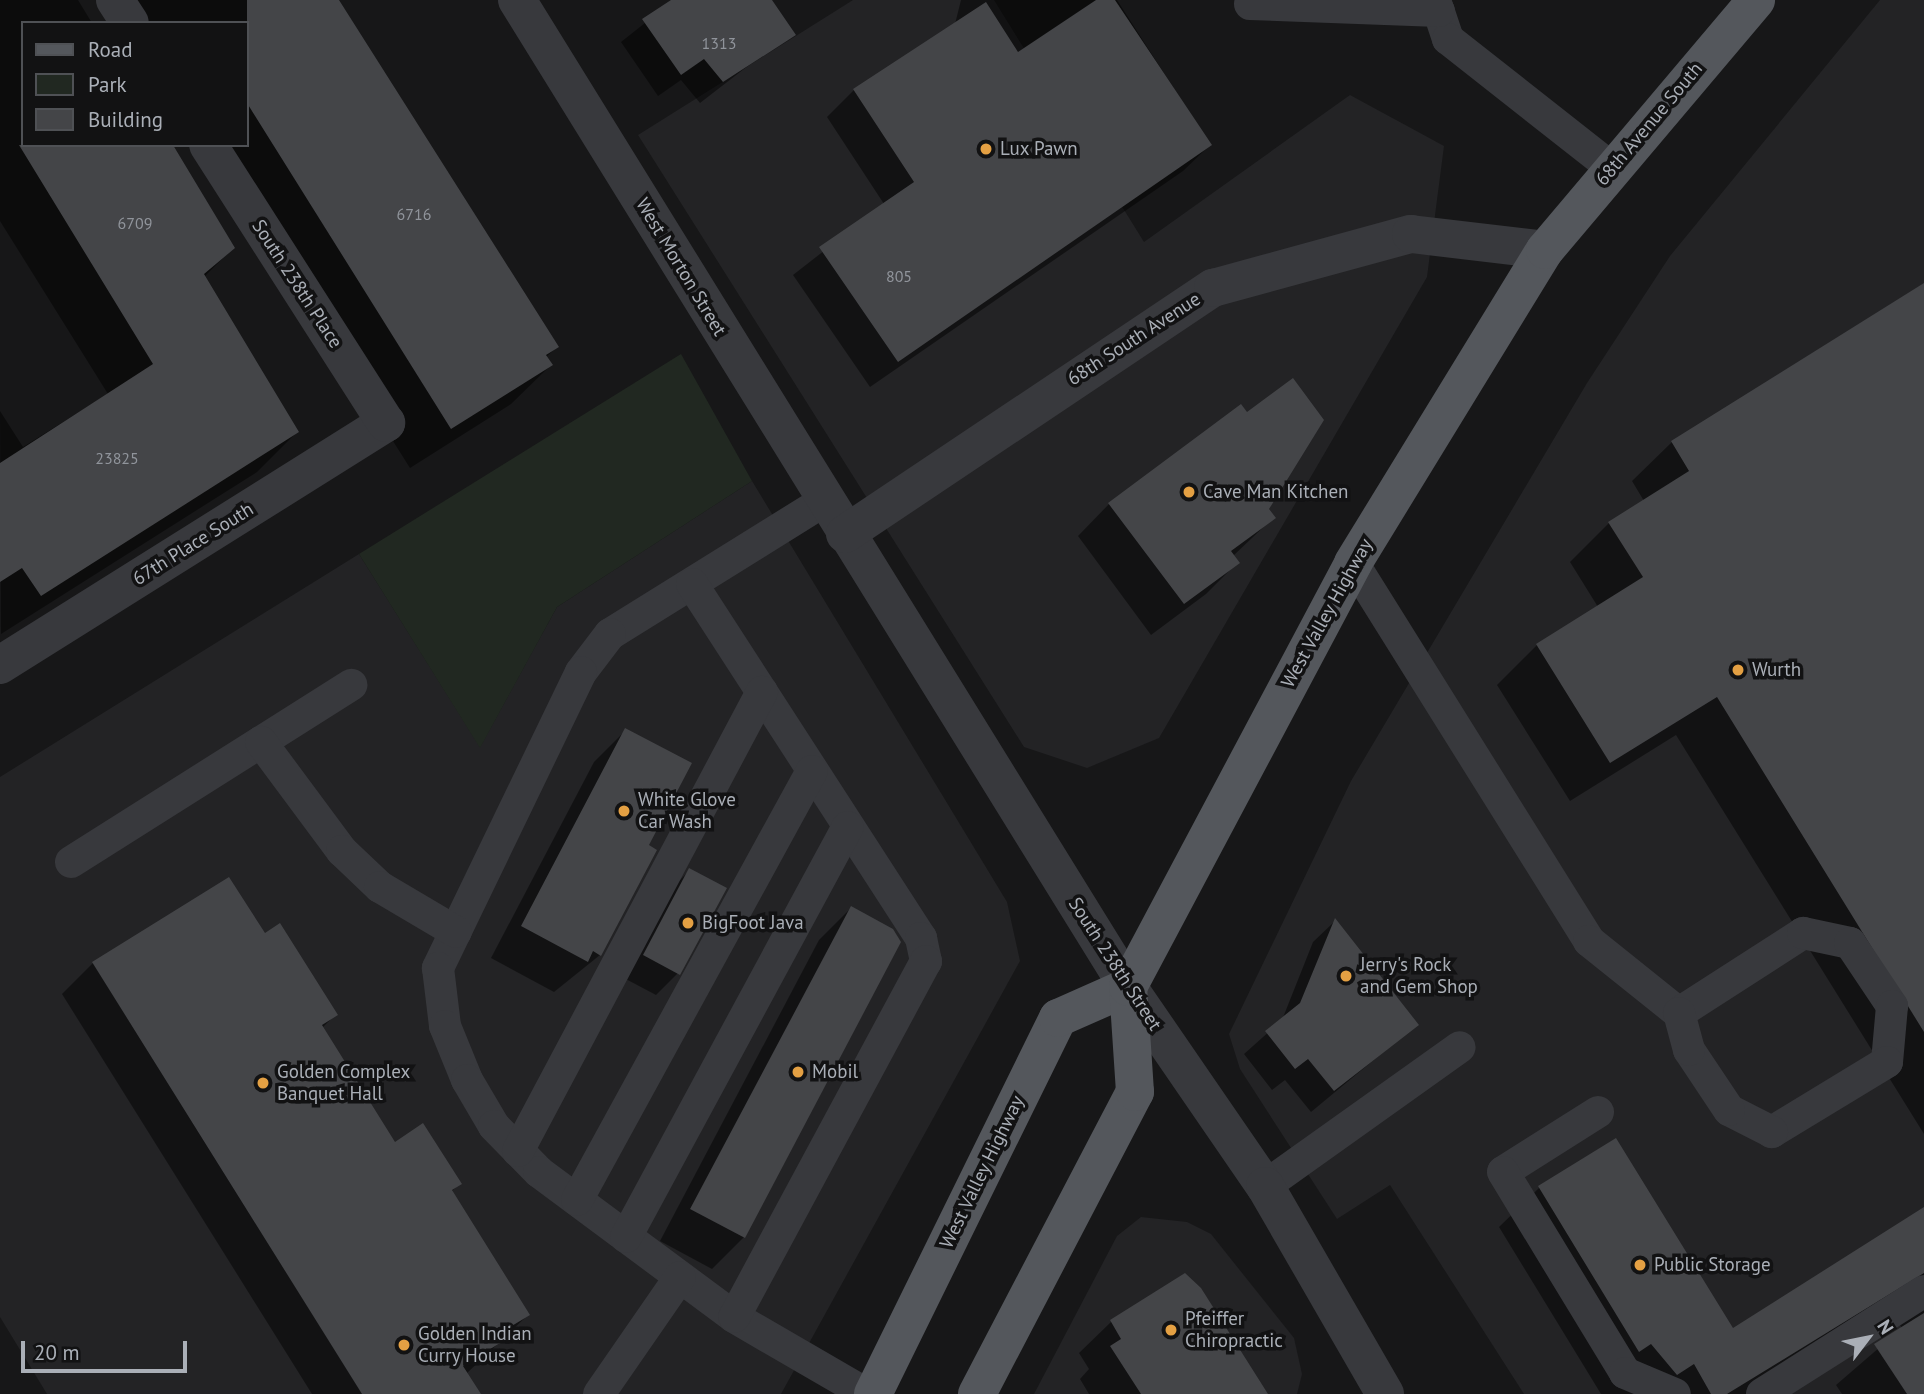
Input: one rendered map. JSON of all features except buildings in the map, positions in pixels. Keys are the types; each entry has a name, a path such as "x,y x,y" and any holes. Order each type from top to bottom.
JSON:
{"main road":[{"name":"68th Avenue South","path":"1545,250 1756,0"},
{"name":"West Valley Highway","path":"873,1394 1058,1018 1128,987 1353,563 1545,250"},
{"path":"980,1388 1135,1092 1128,987"}],"street":[{"path":"115,0 129,21"},
{"name":"West Morton Street","path":"517,0 845,534"},
{"name":"South 238th Place","path":"209,147 386,423"},
{"name":"68th South Avenue","path":"845,534 1213,288 1411,234 1545,250"},
{"name":"67th Place South","path":"0,665 386,423"},
{"name":"South 238th Street","path":"845,534 1128,987 1265,1186 1385,1394"}],"lane":[{"path":"1250,4 1437,6 1448,39 1612,168"},
{"path":"824,501 610,634 582,672 438,968 445,1026 474,1091 518,1151 577,1200 734,1317 867,1394"},
{"path":"1353,563 1588,941 1679,1013 1689,1050 1729,1110 1772,1132 1887,1062 1892,1006 1850,943 1803,933 1679,1013"},
{"path":"692,584 921,938 926,961 734,1317"},
{"path":"71,862 351,685"},
{"path":"518,1151 762,692"},
{"path":"261,742 341,851 380,887 456,932"},
{"path":"577,1200 812,771"},
{"path":"626,1237 848,827"},
{"path":"1265,1186 1460,1046"},
{"path":"1598,1112 1503,1172 1625,1373 1675,1394"},
{"path":"599,1394 680,1277"},
{"path":"1762,1394 1924,1291"}],"shaded area":[{"path":"853,0 994,0 1144,242 1350,95 1444,146 1427,277 1159,738 1087,768 1024,747 638,135"},
{"path":"1880,0 1924,0 1924,1394 1524,1394 1390,1185 1337,1219 1240,1069 1229,1034 1351,781 1587,383 1670,256"},
{"path":"752,481 1007,902 1020,961 781,1394 47,1394 0,1317 0,777 359,554 480,747 557,607"},
{"path":"1141,1217 1187,1222 1211,1234 1294,1338 1302,1374 1297,1394 1034,1394 1117,1236"}],"green space":[{"path":"681,354 752,481 557,607 480,748 359,554"}],"place":[{"name":"Lux Pawn","path":"986,149"},
{"name":"Cave Man Kitchen","path":"1189,492"},
{"name":"Wurth","path":"1738,670"},
{"name":"White Glove Car Wash","path":"624,811"},
{"name":"BigFoot Java","path":"688,923"},
{"name":"Jerry's Rock and Gem Shop","path":"1346,976"},
{"name":"Mobil","path":"798,1072"},
{"name":"Golden Complex Banquet Hall","path":"263,1083"},
{"name":"Public Storage","path":"1640,1265"},
{"name":"Pfeiffer Chiropractic","path":"1171,1330"},
{"name":"Golden Indian Curry House","path":"404,1345"}]}
